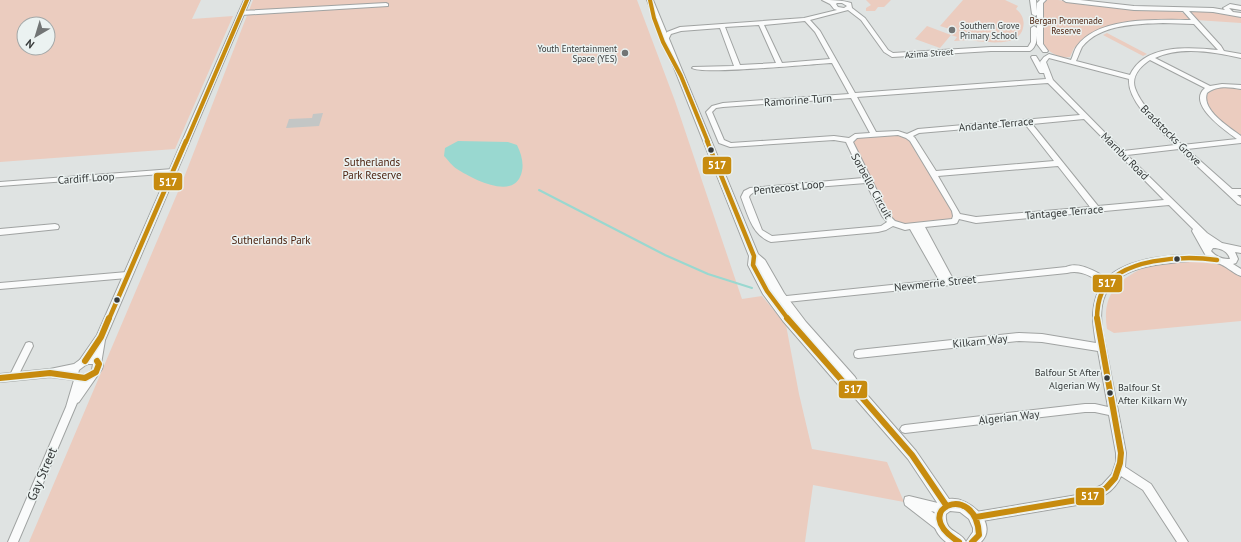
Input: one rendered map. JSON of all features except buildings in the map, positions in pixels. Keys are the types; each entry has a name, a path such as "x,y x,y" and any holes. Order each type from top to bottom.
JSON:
{"main road":[{"name":"Gay Street","path":"79,370 101,337 247,0"},
{"path":"650,0 754,256 761,264 781,304 834,373 845,384 858,393 912,455 944,507"},
{"path":"653,9 654,18 663,42 674,61"},
{"name":"Gay Street","path":"97,361 101,337"},
{"path":"959,542 948,536 940,525 939,519 944,507 951,504 962,506 976,517 980,530 976,541"}],"street":[{"path":"825,0 833,4 835,7 846,9"},
{"path":"1032,52 1035,4 1033,0"},
{"name":"Marnbu Road","path":"1042,0 1040,4 1040,44 1046,55 1043,62 1048,81"},
{"path":"1066,0 1134,8 1213,10 1232,13"},
{"path":"666,39 669,33 680,29 807,20 822,16 846,9 849,4 846,1 838,1 833,4 822,16"},
{"path":"1213,10 1228,3 1240,8"},
{"path":"1228,3 1226,10 1241,16"},
{"path":"241,14 386,5"},
{"name":"Azima Street","path":"846,9 863,19 886,51 892,55 1006,49 1032,52"},
{"path":"1184,9 1222,52"},
{"path":"807,20 817,31 874,134"},
{"path":"1073,62 1075,52 1080,44 1096,33 1107,29 1141,22 1196,22"},
{"path":"660,24 680,29"},
{"path":"760,24 780,65"},
{"path":"722,26 738,68"},
{"path":"1032,52 1132,78 1139,64 1150,58 1182,50 1222,52 1241,56"},
{"path":"1032,52 1046,55"},
{"name":"Marnbu Road","path":"1032,52 1048,81 1169,202 1204,235 1223,247"},
{"path":"1150,58 1209,88"},
{"path":"695,68 738,68 833,61"},
{"name":"Bradstocks Grove","path":"1132,78 1134,96 1139,102 1182,147 1241,202"},
{"name":"Ramorine Turn","path":"849,140 834,138 730,145 721,141 709,112 714,107 723,106 1048,81"},
{"path":"1241,86 1221,85 1209,88 1204,95 1203,101 1212,115 1241,140"},
{"name":"Marnbu Road","path":"1084,117 1123,153 1169,202 1198,233 1209,254 1219,261"},
{"name":"Andante Terrace","path":"908,136 918,131 1084,117"},
{"path":"1027,122 1096,209"},
{"name":"Sorbello Circuit","path":"908,136 898,133 874,134 855,136 849,140 849,143 867,180 886,216 892,223 901,226 952,222 957,216"},
{"path":"908,136 913,140 934,174 956,211 957,216"},
{"path":"1123,153 1241,140"},
{"path":"934,174 1060,163"},
{"name":"Cardiff Loop","path":"0,184 173,171"},
{"name":"Pentecost Loop","path":"867,180 753,190 747,193 745,197 759,231 763,235 772,239 878,230 892,223"},
{"path":"1231,192 1241,192"},
{"name":"Tantagee Terrace","path":"957,216 976,220 1169,202"},
{"path":"916,226 948,282"},
{"path":"0,232 55,227"},
{"path":"1197,257 1211,245 1241,250"},
{"path":"1223,247 1236,258 1240,272"},
{"path":"976,517 1083,499 1098,494 1112,484 1120,470 1121,453 1096,310 1097,302 1107,284 1121,271 1138,265 1197,257 1230,262 1236,258"},
{"path":"1219,261 1240,272"},
{"name":"Newmerrie Street","path":"781,304 804,297 1067,270 1107,284"},
{"path":"0,286 127,275"},
{"name":"Kilkarn Way","path":"858,354 1019,337 1042,338 1102,348"},
{"path":"14,376 29,346"},
{"path":"79,370 94,360 97,361"},
{"name":"Gay Street","path":"13,542 71,407 98,367 97,361"},
{"path":"0,378 79,370 92,375"},
{"name":"Gay Street","path":"71,407 79,370"},
{"name":"Algerian Way","path":"905,428 1085,408 1095,408 1113,412"},
{"path":"1120,470 1147,487 1183,542"},
{"path":"940,525 909,501 944,507"}],"green space":[{"path":"0,0 201,0 192,19 233,16 175,149 0,162"},
{"name":"Sutherlands Park Reserve","path":"253,0 637,0 675,101 742,299 762,296 786,325 799,394 812,449 887,462 904,502 813,485 805,542 29,542 183,180"},
{"path":"866,0 891,0 884,7 878,7 875,11 866,11 866,8 871,5"},
{"path":"963,0 1005,0 1018,6 1016,9 1021,15 1024,25 1020,34 1015,39 1008,41 954,41 957,37 951,35 953,30 940,26"},
{"name":"Bergan Promenade Reserve","path":"1045,0 1058,0 1120,9 1178,11 1186,14 1190,19 1120,24 1086,37 1074,48 1070,57 1063,57 1052,53 1043,45 1042,3"},
{"path":"1194,11 1212,11 1230,14 1241,18 1241,23 1196,20 1191,13"},
{"path":"927,26 951,35 940,48 915,39"},
{"path":"1107,33 1147,54 1143,56 1103,35"},
{"path":"1219,87 1241,88 1241,135 1229,128 1217,118 1208,105 1208,93"},
{"path":"896,134 909,139 914,146 913,147 919,158 922,159 953,211 953,217 950,219 926,223 907,224 897,222 889,215 881,196 879,196 853,142 860,137"},
{"path":"1208,260 1219,262 1241,276 1241,321 1114,333 1107,329 1107,304 1113,290 1124,279 1138,270 1155,265"}],"water":[{"path":"458,141 508,142 517,145 522,161 522,173 520,177 515,183 508,186 499,187 490,185 463,173 453,166 444,156 445,148"}],"waterway":[{"path":"539,190 665,255 708,274 752,288"}],"transit line":[{"name":"517","path":"85,361 101,337 247,0"},
{"name":"517","path":"650,0 654,18 663,42 681,76 754,256 753,265 767,291 787,318 845,384 858,393 912,455 946,505"},
{"name":"517","path":"976,517 1083,499 1092,496 1111,484 1118,471 1121,453 1097,321 1098,305 1101,293 1108,283 1117,275 1140,265 1187,258 1217,260"},
{"name":"517","path":"0,378 50,373 85,378 96,372 99,364 97,361"},
{"name":"517","path":"959,542 944,530 939,519 939,513 942,509 949,505 961,505 967,508 975,517 979,529 979,535 972,542"}],"place":[{"name":"Southern Grove Primary School","path":"952,30"},
{"name":"Youth Entertainment Space (YES)","path":"625,53"},
{"name":"Balfour St After Algerian Wy","path":"1107,378"},
{"name":"Balfour St After Kilkarn Wy","path":"1110,393"}],"park label":[{"name":"Sutherlands Park","path":"271,240"}]}
